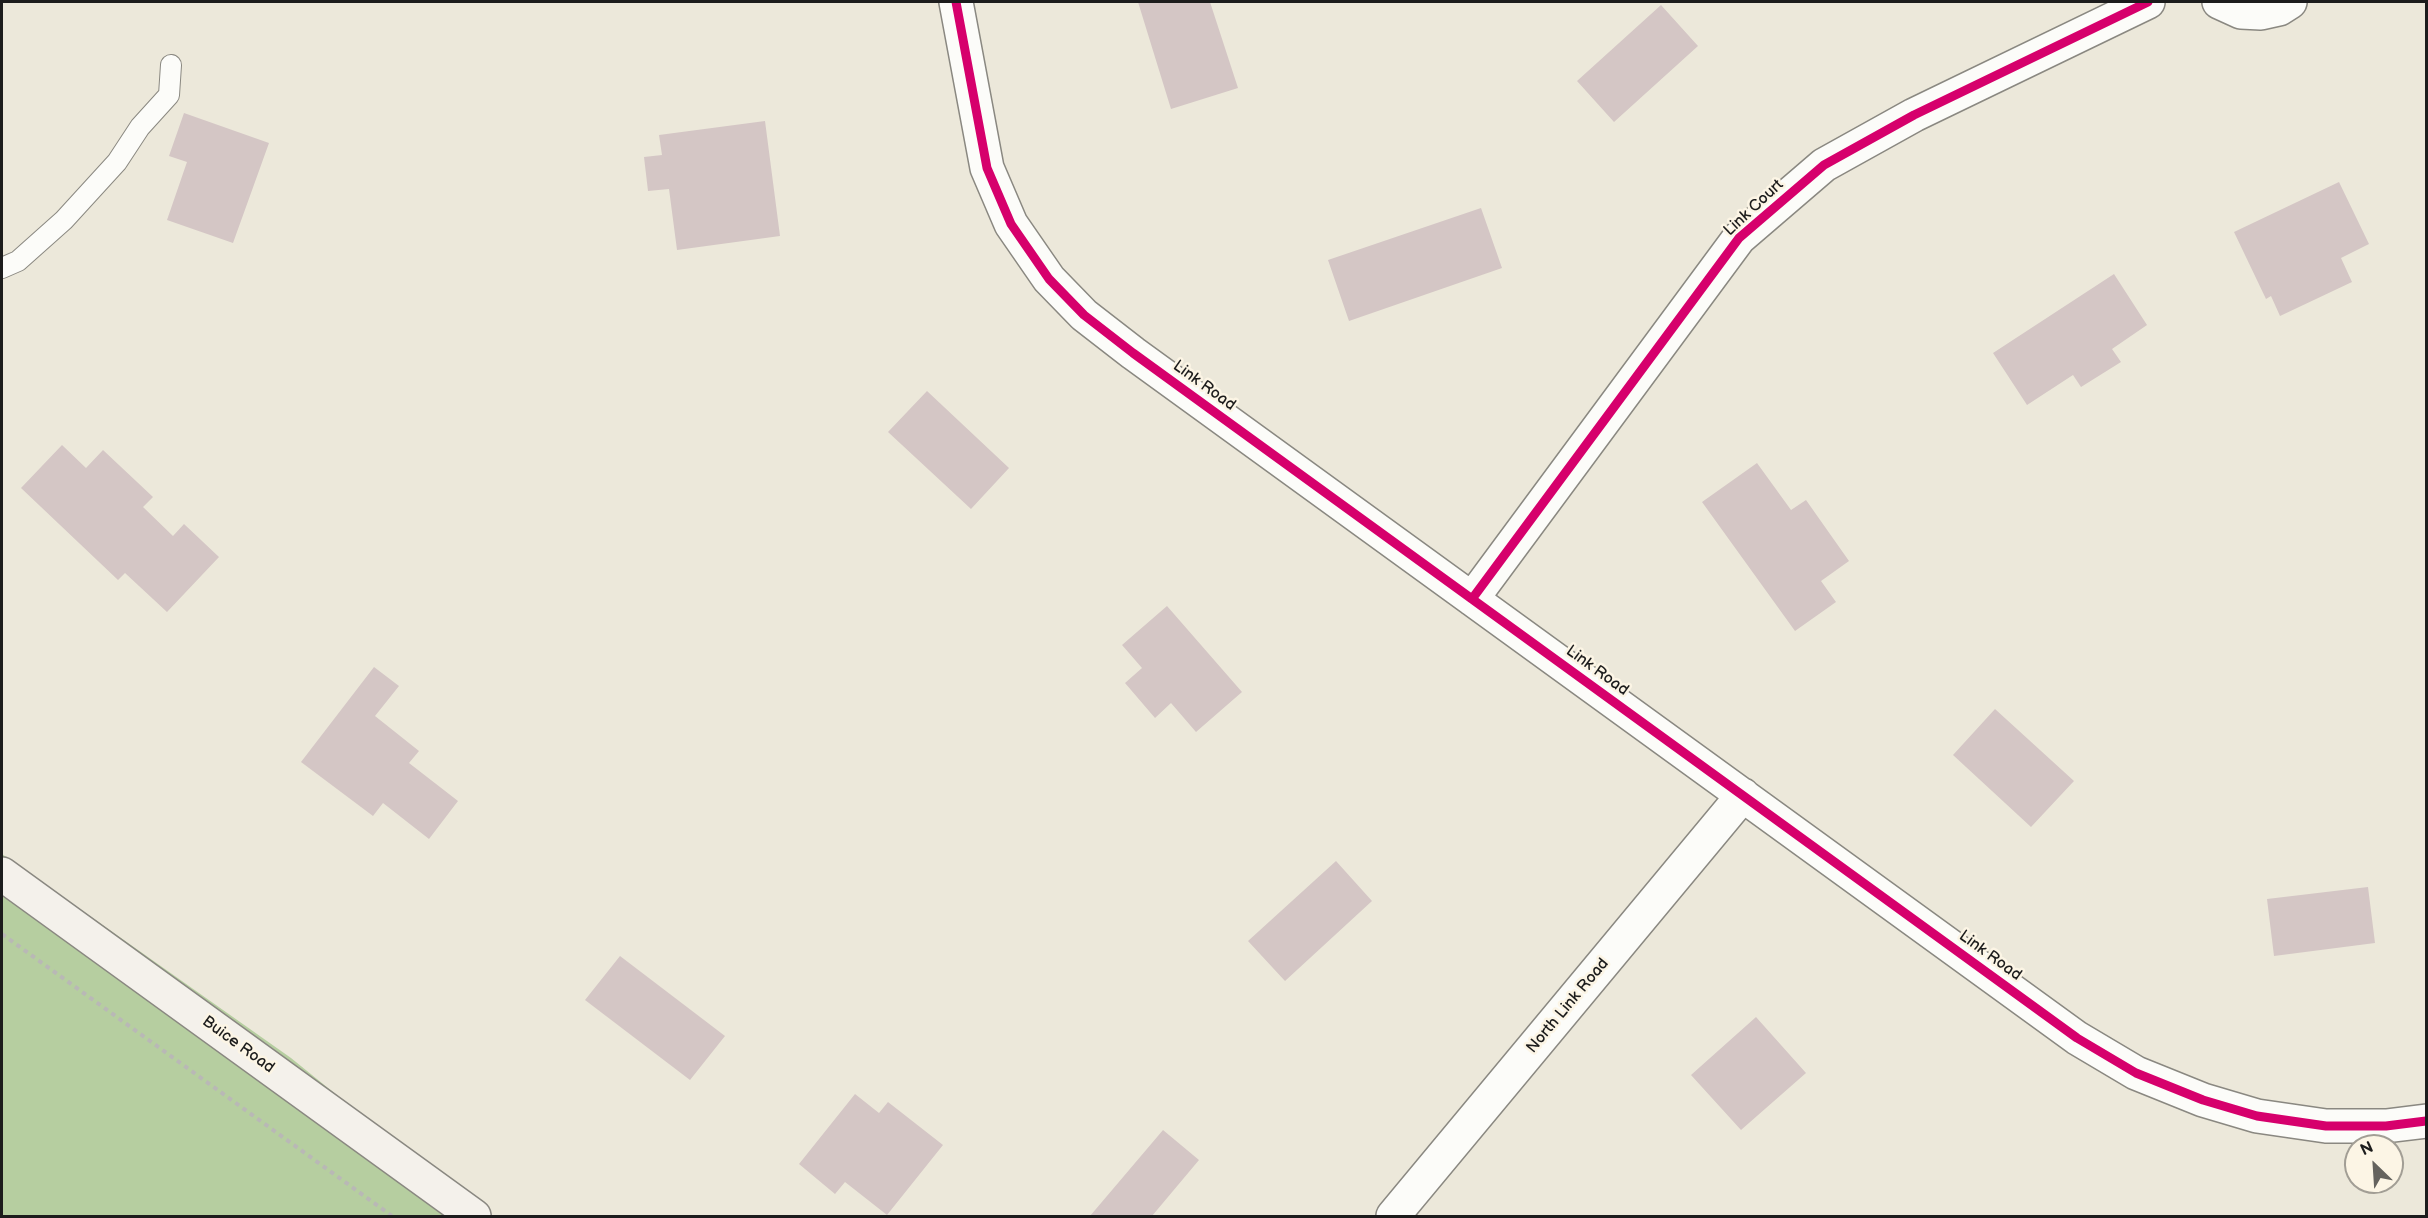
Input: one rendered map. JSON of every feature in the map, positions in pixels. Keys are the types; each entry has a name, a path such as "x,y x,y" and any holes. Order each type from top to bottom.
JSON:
{"street":[{"name":"Link Road","path":"956,2 987,168 1011,225 1049,279 1084,315 1133,353 2077,1038 2136,1073 2203,1100 2257,1116 2326,1126 2386,1126 2427,1121"},
{"name":"Link Court","path":"1472,599 1739,238 1824,165 1914,115 2148,2"},
{"path":"2219,2 2241,12 2261,13 2279,9 2290,2"},
{"name":"North Link Road","path":"1393,1216 1743,795"},
{"name":"Buice Road","path":"2,874 474,1216"}],"lane":[{"path":"2,268 18,261 64,220 117,162 140,127 169,95 171,65"}],"path":[{"path":"2,934 392,1216"}],"green space":[{"path":"2,854 291,1058 486,1216 2,1216"}],"building":[{"path":"1138,2 1210,2 1238,88 1171,109"},
{"path":"1661,5 1698,46 1614,122 1577,81"},
{"path":"184,113 269,143 233,243 167,220 187,162 169,156"},
{"path":"765,121 780,236 677,250 669,189 648,191 644,157 662,155 659,135"},
{"path":"2339,182 2369,244 2341,258 2352,282 2280,316 2271,296 2266,299 2234,232"},
{"path":"1481,208 1502,268 1349,321 1328,260"},
{"path":"2114,274 2147,325 2112,349 2121,362 2081,387 2073,375 2027,405 1993,353"},
{"path":"927,391 1009,468 971,509 888,432"},
{"path":"62,445 86,468 103,450 153,497 143,507 173,536 184,524 219,557 167,612 125,573 118,580 21,488"},
{"path":"1757,463 1791,510 1806,500 1849,561 1821,581 1836,602 1795,631 1702,502"},
{"path":"1167,606 1242,692 1196,732 1171,703 1155,718 1125,683 1142,668 1122,645"},
{"path":"374,667 399,686 375,716 419,751 409,763 458,801 429,839 383,803 373,816 301,762"},
{"path":"1995,709 2074,781 2031,827 1953,755"},
{"path":"1336,861 1372,901 1285,981 1248,941"},
{"path":"2368,887 2375,943 2274,956 2267,899"},
{"path":"620,956 725,1036 690,1080 585,1000"},
{"path":"1756,1017 1806,1073 1741,1130 1691,1075"},
{"path":"855,1094 879,1113 888,1102 943,1145 887,1215 845,1182 835,1194 799,1164"},
{"path":"1163,1130 1199,1160 1152,1216 1090,1216"}],"cycle path":[{"path":"956,2 987,168 1011,224 1049,279 1084,315 1133,353 2077,1038 2136,1073 2203,1100 2257,1116 2326,1126 2386,1126 2426,1121"},
{"path":"1472,599 1739,238 1824,165 1914,115 2148,2"}]}
